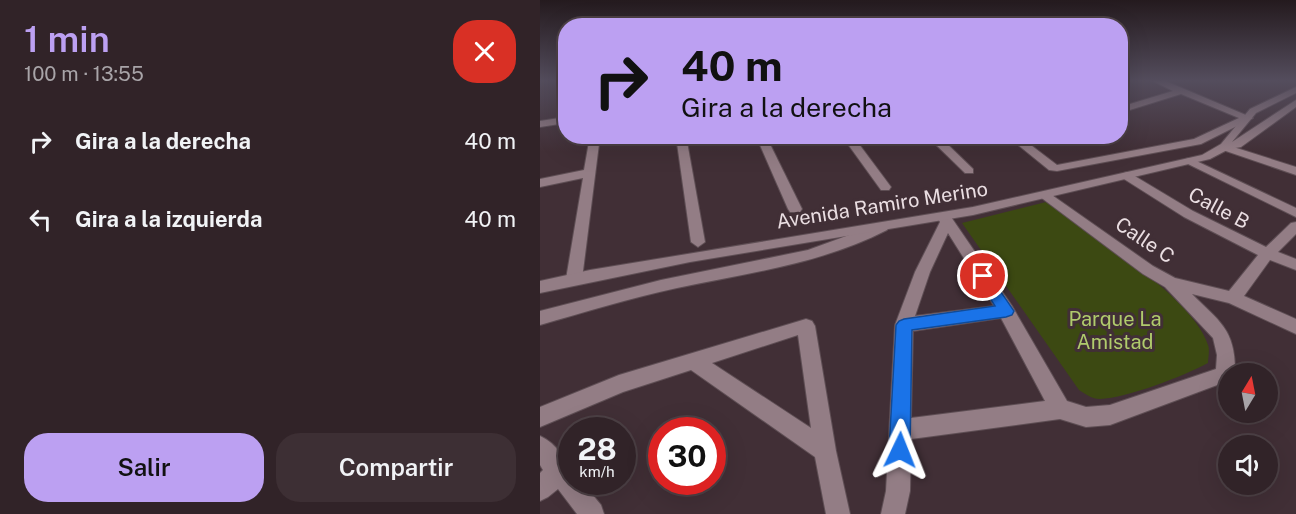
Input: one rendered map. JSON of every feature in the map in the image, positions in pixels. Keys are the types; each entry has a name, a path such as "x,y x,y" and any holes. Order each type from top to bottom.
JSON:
{"street":[{"path":"1213,104 1247,118"},
{"name":"Avenida Ramiro Merino","path":"1225,147 1227,141 1253,111 1267,104"},
{"name":"Avenida Ramiro Merino","path":"540,287 704,254 945,219 1128,177 1206,157 1225,147 1238,145 1295,104"},
{"path":"1022,144 1055,168 1197,142 1247,118"},
{"path":"540,124 558,121"},
{"path":"574,279 594,144"},
{"path":"682,144 698,242"},
{"path":"765,144 795,209"},
{"path":"853,144 885,187"},
{"path":"940,144 969,171"},
{"path":"1225,147 1296,171"},
{"path":"1190,161 1296,213"},
{"path":"540,183 589,173"},
{"name":"Calle B","path":"1128,177 1192,216 1267,254 1296,265"},
{"name":"Calle C","path":"1045,196 1148,270 1171,283 1233,298 1296,327"},
{"path":"945,219 1006,311 1060,409"},
{"path":"893,514 898,491 904,325 945,219"},
{"path":"1233,298 1267,254 1296,226"},
{"path":"540,318 670,284 799,256 856,240 882,227"},
{"path":"900,430 1060,409 1086,417 1110,414 1225,374 1226,355 1221,335 1171,283"},
{"path":"904,325 1006,311"},
{"path":"540,417 619,384 806,326 825,451 838,514"},
{"path":"693,361 825,451"},
{"path":"540,447 558,470"},
{"path":"540,489 558,472"},
{"path":"577,495 592,514"}],"green space":[{"name":"Parque La Amistad","path":"1046,202 1137,267 1182,307 1198,326 1208,345 1208,363 1155,386 1111,398 1094,398 1079,390 962,223"}],"route":[{"path":"900,450 904,325 1006,311 983,276"}]}
